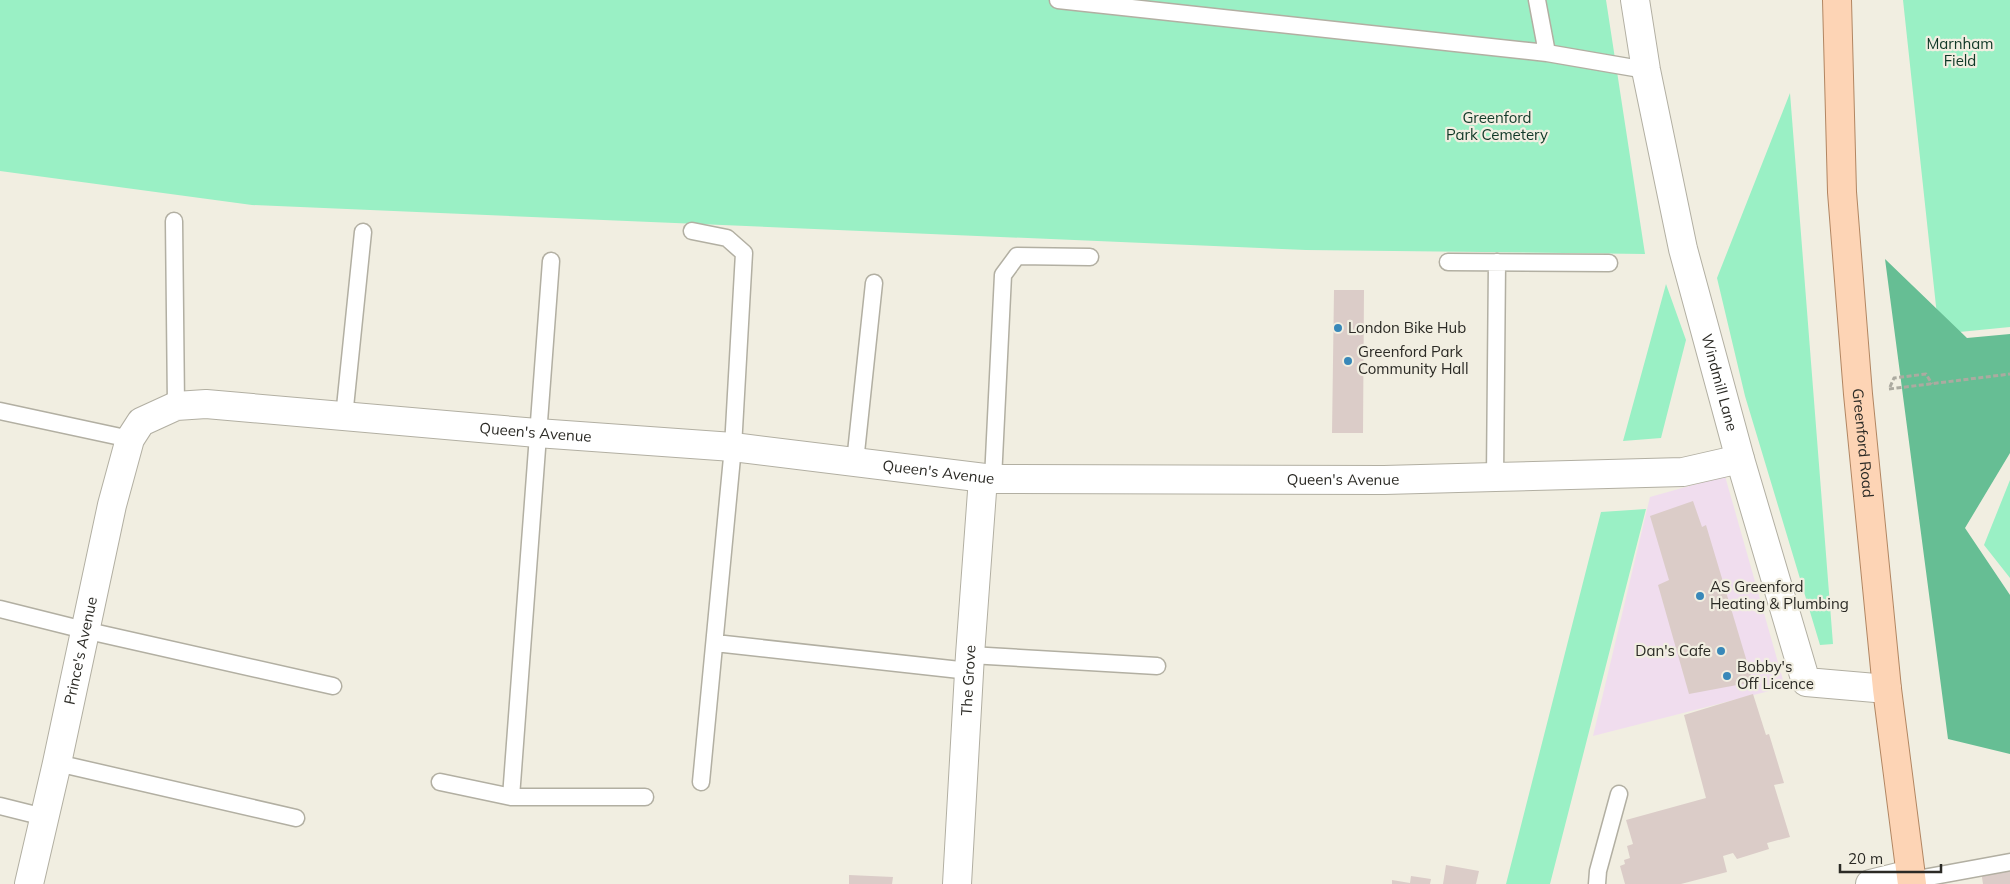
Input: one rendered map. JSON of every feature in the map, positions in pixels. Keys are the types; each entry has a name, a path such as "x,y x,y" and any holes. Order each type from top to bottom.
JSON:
{"main road":[{"name":"Greenford Road","path":"1837,0 1842,192 1858,394 1887,689 1911,880"}],"street":[{"name":"Windmill Lane","path":"1635,0 1646,70 1683,249 1740,459 1806,682 1887,689"},
{"name":"Queen's Avenue","path":"136,431 176,406 206,404 733,448 988,479 1384,480 1683,472 1740,459"},
{"name":"Prince's Avenue","path":"29,884 112,505 136,431"},
{"name":"The Grove","path":"957,884 969,663 988,479"},
{"path":"1870,884 1911,880"}],"lane":[{"path":"1058,0 1547,53 1646,70"},
{"path":"1537,0 1547,53"},
{"path":"174,222 176,406"},
{"path":"692,231 727,238 744,253 733,448 701,782"},
{"path":"344,417 363,232"},
{"path":"988,479 1004,275 1017,256 1090,256"},
{"path":"511,797 551,261"},
{"path":"1448,262 1608,263"},
{"path":"1495,477 1497,262"},
{"path":"855,462 874,283"},
{"path":"0,411 136,431"},
{"path":"0,609 84,630 333,686"},
{"path":"715,643 969,663 1157,666"},
{"path":"57,763 296,818"},
{"path":"440,782 511,797 644,797"},
{"path":"1597,884 1598,871 1619,794"},
{"path":"0,806 44,817"},
{"path":"1911,880 1958,878 2010,862"}],"path":[{"path":"1888,389 1894,378 1926,374 1932,384"},
{"path":"1858,394 2010,374"}],"shaded area":[{"path":"1725,476 1785,687 1593,736 1650,497"}],"green space":[{"name":"Greenford Park Cemetery","path":"0,0 1606,0 1645,254 1306,250 252,205 0,171"},
{"name":"Marnham Field","path":"1903,0 2010,0 2010,327 1939,334"},
{"path":"1790,93 1833,644 1820,645 1745,396 1717,278"},
{"path":"1885,259 1967,338 2010,334 2010,453 1965,528 2010,595 2010,754 1948,739"},
{"path":"1666,284 1686,340 1661,438 1623,441"},
{"path":"2010,480 2010,578 1984,545"},
{"path":"1646,509 1550,884 1506,884 1601,512"}],"building":[{"name":"Greenford Park Community Hall","path":"1334,290 1364,290 1363,433 1332,433"},
{"path":"1693,501 1702,527 1706,525 1753,682 1689,694 1658,585 1669,580 1650,516"},
{"path":"1753,694 1766,735 1769,734 1784,783 1774,785 1790,837 1767,843 1769,849 1737,859 1733,853 1723,856 1727,872 1681,884 1625,884 1620,866 1625,864 1624,860 1630,858 1627,846 1633,844 1626,820 1706,798 1684,715"},
{"path":"1446,865 1479,871 1476,884 1443,884"},
{"path":"2010,867 2010,884 1983,884 1981,871"},
{"path":"849,875 893,877 892,884 849,884"},
{"path":"1411,876 1431,879 1430,884 1392,884 1392,880 1410,883"}],"place":[{"name":"London Bike Hub","path":"1338,328"},
{"name":"Greenford Park Community Hall","path":"1348,361"},
{"name":"AS Greenford Heating & Plumbing","path":"1700,596"},
{"name":"Dan's Cafe","path":"1721,651"},
{"name":"Bobby's Off Licence","path":"1727,676"}]}
